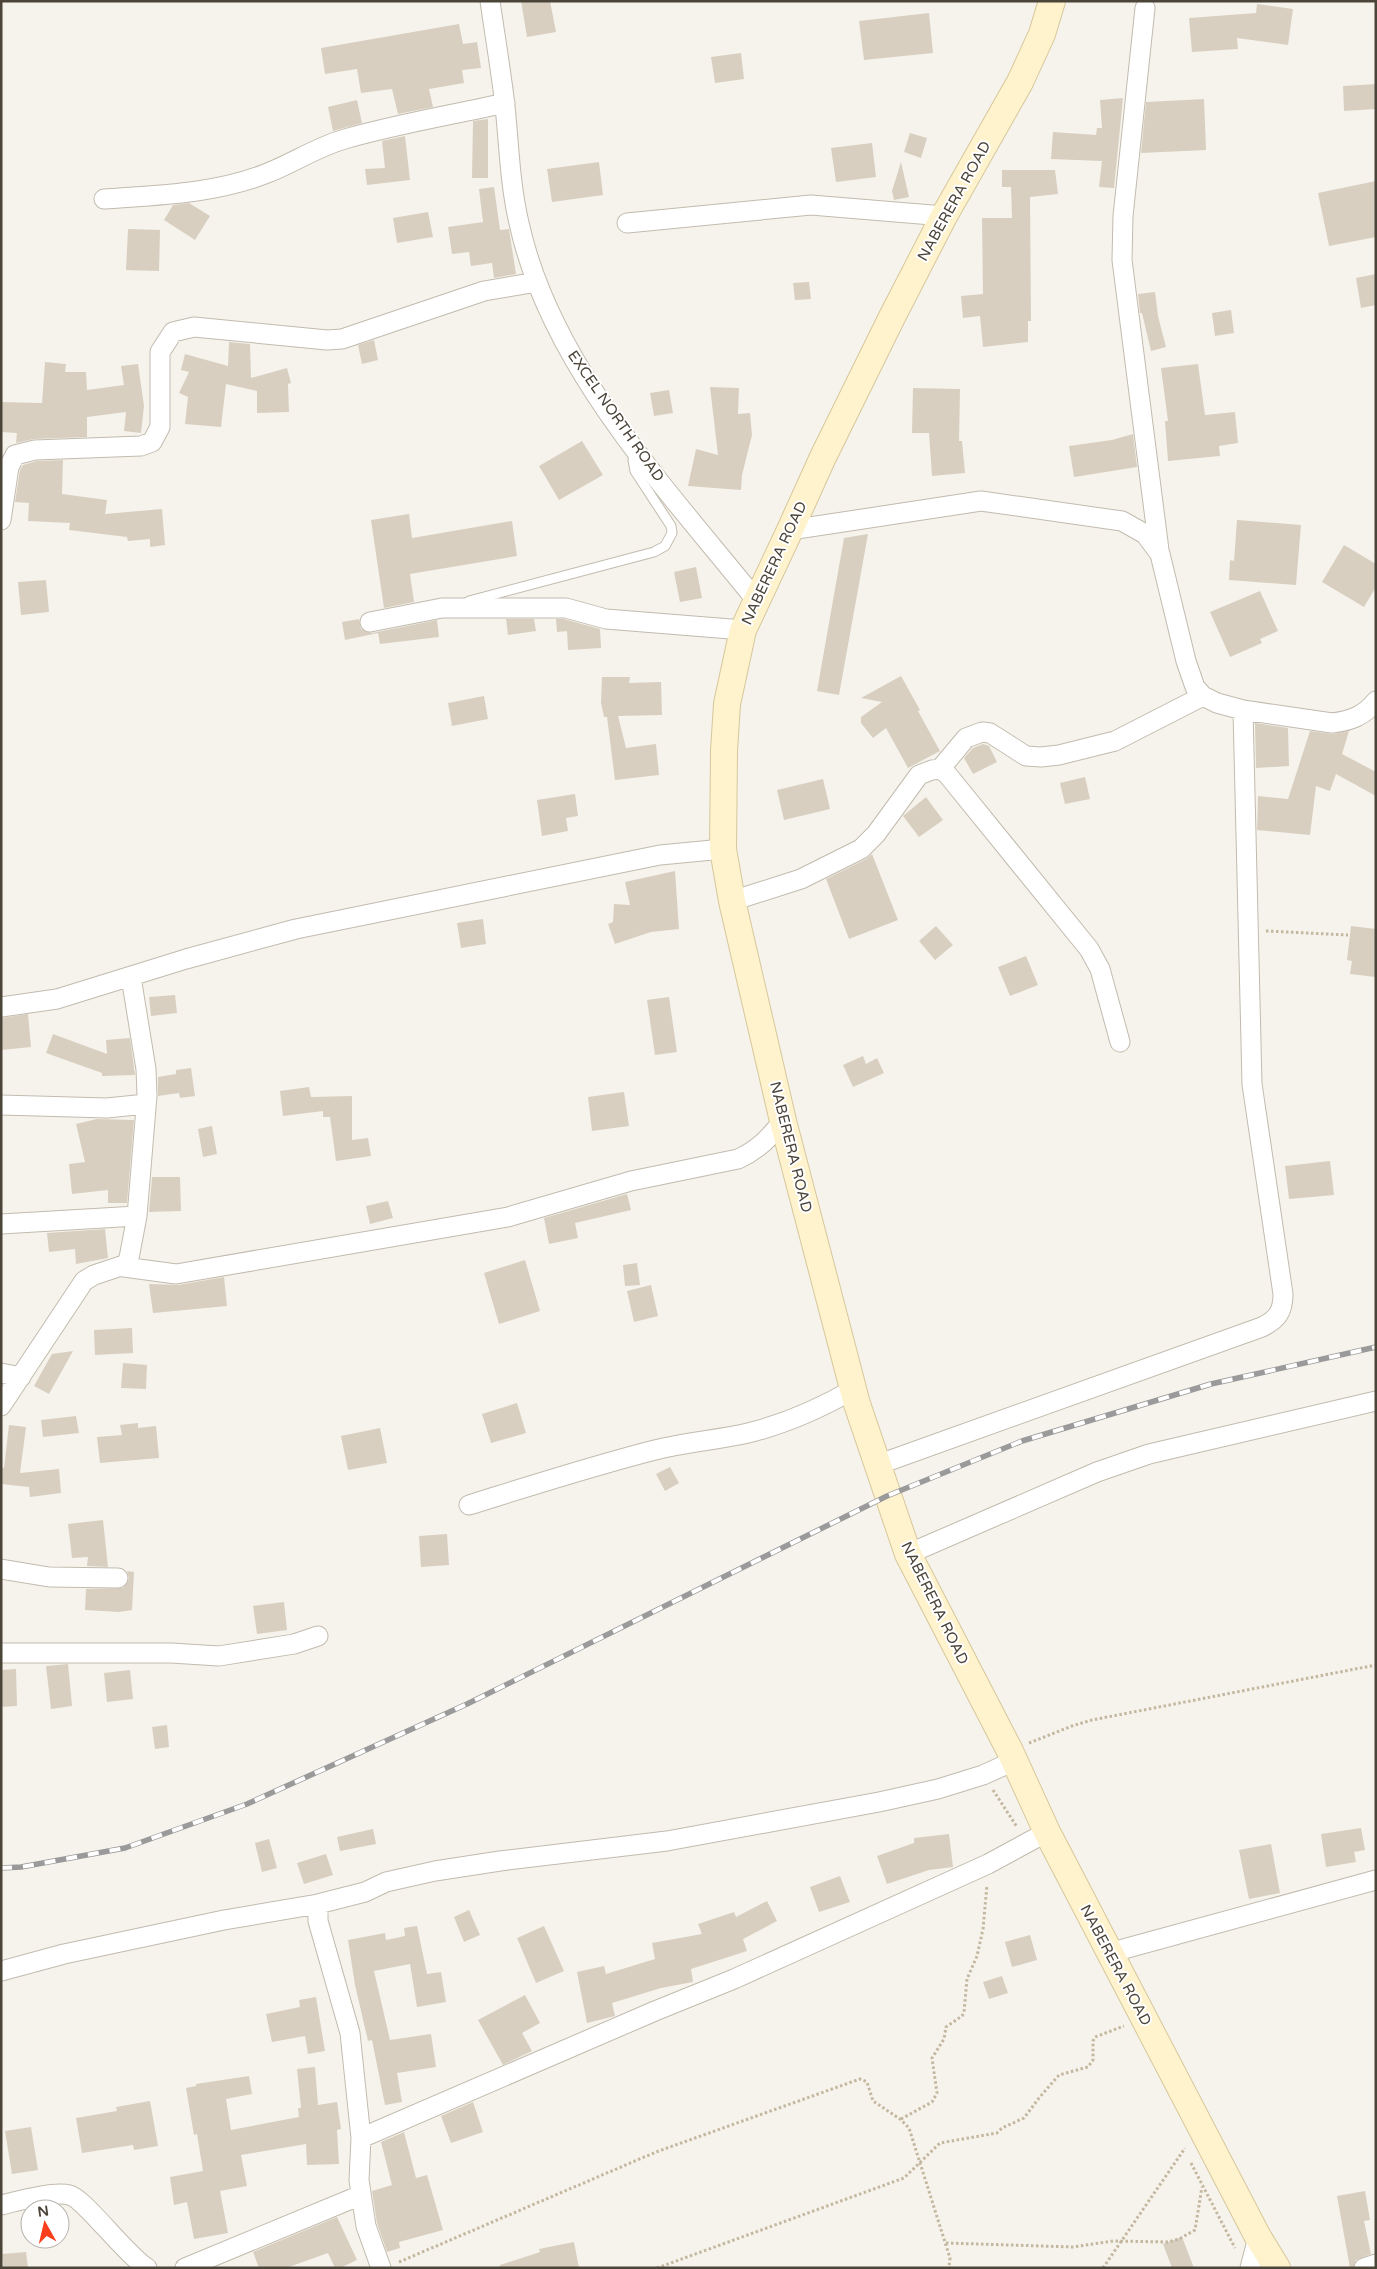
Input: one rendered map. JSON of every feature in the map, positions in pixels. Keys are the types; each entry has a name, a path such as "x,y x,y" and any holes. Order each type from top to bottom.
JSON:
{"street":[{"name":"EXCEL NORTH ROAD","path":"490,1 505,103 519,223 548,313 584,375 637,451 756,600"},
{"name":"NABERERA ROAD","path":"1052,1 1042,34 1020,82 944,216 823,457 742,630 727,704 723,849 732,901 783,1121 854,1389 877,1465 908,1554 1012,1756 1047,1832 1109,1953 1276,2268"},
{"path":"1145,8 1123,216 1122,260 1160,554 1186,661 1195,687 1204,696 1217,703 1243,710 1332,723 1345,722 1358,717 1376,701"},
{"path":"104,198 192,193 233,185 265,174 316,149 343,139 505,103"},
{"path":"627,223 811,205 944,216"},
{"path":"1,520 9,467 15,455 35,450 142,446 152,442 160,427 160,352 174,332 194,327 326,340 342,338 484,291 537,282"},
{"path":"790,530 957,504 992,501 1122,521 1146,534 1160,554"},
{"path":"370,622 442,608 566,608 606,619 742,630"},
{"path":"940,769 966,738 982,732 990,732 1026,756 1041,758 1115,740 1204,696"},
{"path":"877,1465 1262,1327 1278,1316 1283,1308 1283,1294 1252,1084 1243,710"},
{"path":"732,901 801,879 861,849 876,834 919,775 940,769 947,774 1089,949 1100,970 1120,1042"},
{"path":"1,1006 45,1002 186,959 296,929 660,855 723,849"},
{"path":"124,1267 129,1258 137,1216 146,1104 146,1069 131,977"},
{"path":"1,1105 107,1108 146,1104"},
{"path":"1,1406 84,1281 94,1275 122,1266 176,1274 508,1217 631,1181 738,1158 753,1152 763,1144 783,1121"},
{"path":"1,1224 137,1216"},
{"path":"1,1373 21,1377"},
{"path":"469,1505 653,1450 747,1433 775,1425 829,1403 854,1389"},
{"path":"908,1554 1097,1472 1150,1454 1376,1401"},
{"path":"1,1569 49,1577 118,1578"},
{"path":"1,1653 171,1653 219,1656 294,1644 318,1636"},
{"path":"1,1971 64,1954 224,1920 318,1904 365,1892 386,1882 435,1871 500,1861 667,1841 879,1802 947,1786 983,1775 1012,1756"},
{"path":"361,2138 655,2011 734,1979 988,1864 1047,1832"},
{"path":"1109,1953 1376,1880"},
{"path":"318,1904 318,1920 350,2033 361,2138 359,2180 366,2226 381,2266"},
{"path":"1,2205 65,2194 77,2197 104,2228 147,2268"},
{"path":"185,2268 361,2195"},
{"path":"1250,2268 1258,2237"},
{"path":"1364,2268 1376,2264"}],"lane":[{"path":"442,608 654,552 665,546 672,533 671,526 635,470 633,460 637,451"}],"path":[{"path":"1248,931 1348,935"},
{"path":"1012,1756 1072,1726 1092,1720 1376,1666"},
{"path":"900,2119 932,2102 937,2092 932,2058 944,2039 946,2027 962,2016 964,2012 967,1979 977,1956 983,1928 988,1864"},
{"path":"657,2268 904,2178 940,2143 997,2134 1002,2128 1024,2118 1060,2075 1088,2067 1093,2060 1094,2037 1145,2019"},
{"path":"381,2266 656,2152 856,2080 864,2080 867,2082 873,2101 900,2119 909,2128 946,2243 950,2258 949,2268"},
{"path":"1103,2268 1185,2148"},
{"path":"946,2243 1074,2247 1122,2241 1168,2242 1191,2233 1196,2224 1202,2187"}],"building":[{"path":"521,1 550,1 556,32 527,37"},
{"path":"1257,4 1293,9 1288,45 1237,38 1238,49 1192,52 1189,18 1256,13"},
{"path":"929,13 933,53 864,60 859,21"},
{"path":"459,24 463,44 477,42 481,68 462,70 464,83 429,89 433,107 398,114 392,89 361,93 357,69 325,74 321,48"},
{"path":"741,53 744,79 715,83 711,57"},
{"path":"1376,84 1376,109 1344,111 1343,86"},
{"path":"1123,98 1114,188 1099,187 1102,161 1051,159 1053,132 1096,135 1097,128 1102,128 1100,100"},
{"path":"1204,99 1206,150 1141,153 1146,102"},
{"path":"357,100 362,123 333,131 328,107"},
{"path":"488,119 488,178 472,178 473,121"},
{"path":"910,133 927,138 921,158 904,152"},
{"path":"405,136 410,180 367,185 365,169 385,168 382,141"},
{"path":"872,143 876,177 836,182 831,148"},
{"path":"599,162 603,195 552,202 547,169"},
{"path":"901,162 909,197 894,200 892,191"},
{"path":"1002,170 1055,170 1058,194 1030,197 1031,321 1028,321 1028,342 983,347 980,316 963,318 961,296 983,294 982,218 1012,218 1011,187 1002,187"},
{"path":"1376,181 1376,237 1329,246 1318,193"},
{"path":"494,187 500,230 509,229 516,274 494,278 492,263 471,266 469,252 452,254 448,227 483,222 479,189"},
{"path":"189,203 210,216 195,240 164,220 173,205"},
{"path":"428,212 433,237 397,243 393,218"},
{"path":"128,229 160,230 159,271 126,270"},
{"path":"1376,274 1376,305 1361,308 1356,278"},
{"path":"809,282 811,299 795,300 793,283"},
{"path":"1155,292 1158,316 1166,347 1151,351 1142,313 1140,313 1138,294"},
{"path":"1231,310 1234,333 1215,336 1212,313"},
{"path":"374,340 378,360 362,364 358,345"},
{"path":"229,342 250,344 251,378 287,368 291,383 288,384 289,412 257,413 257,391 226,384 221,427 185,424 188,397 179,393 189,372 181,370 185,354 228,366"},
{"path":"45,362 66,364 65,372 86,372 87,390 124,385 121,366 138,364 144,406 141,433 124,431 126,412 87,417 87,437 34,439 16,443 17,433 1,432 1,402 42,403"},
{"path":"1198,364 1205,415 1235,412 1238,443 1219,446 1220,456 1168,461 1165,421 1168,421 1161,368"},
{"path":"710,387 739,388 738,414 750,413 752,435 742,475 741,490 688,486 696,449 718,455"},
{"path":"913,388 960,389 959,441 962,441 965,473 932,476 929,433 912,433"},
{"path":"669,390 673,413 654,416 650,393"},
{"path":"1133,434 1137,467 1074,477 1069,446 1112,440"},
{"path":"582,441 603,475 559,500 539,466"},
{"path":"63,460 62,494 107,500 105,514 162,509 165,545 150,547 150,539 128,541 127,537 69,530 70,523 28,521 29,503 15,502 20,470 23,465 37,461"},
{"path":"409,514 412,538 512,521 517,556 410,574 414,602 384,608 371,520"},
{"path":"1237,520 1301,525 1296,585 1229,580 1230,560 1234,561"},
{"path":"868,534 839,695 817,691 844,538"},
{"path":"1344,545 1376,564 1376,587 1364,607 1322,582"},
{"path":"696,567 702,598 680,602 674,572"},
{"path":"46,580 49,612 21,615 18,582"},
{"path":"1260,591 1278,631 1260,639 1262,643 1230,657 1210,612"},
{"path":"359,619 361,629 372,633 437,620 439,637 380,644 378,633 345,640 342,622"},
{"path":"506,619 534,619 536,631 508,635"},
{"path":"556,619 564,619 600,629 601,648 568,650 567,631 557,632"},
{"path":"901,676 940,751 908,768 886,728 873,738 861,723 861,717 882,702 861,698"},
{"path":"602,677 630,677 629,683 661,682 662,715 618,716 626,748 656,744 659,775 615,780 607,717 604,717 601,703"},
{"path":"484,696 488,719 452,726 448,703"},
{"path":"1255,723 1288,728 1289,766 1256,768"},
{"path":"1310,731 1333,734 1349,731 1342,754 1376,772 1376,796 1336,774 1330,791 1316,786 1310,835 1257,830 1258,796 1288,799"},
{"path":"983,744 989,746 997,762 973,774 964,758 973,748"},
{"path":"1085,777 1090,799 1065,804 1060,783"},
{"path":"823,779 830,809 784,820 777,790"},
{"path":"575,794 578,816 566,818 568,831 542,836 537,800"},
{"path":"926,797 943,820 919,837 903,816"},
{"path":"872,854 898,920 849,939 826,879 866,859"},
{"path":"675,871 679,929 651,932 615,944 608,924 613,922 614,904 630,905 625,882"},
{"path":"483,919 486,944 461,948 457,923"},
{"path":"936,926 953,945 935,960 919,941"},
{"path":"1351,926 1376,929 1376,977 1350,974 1352,961 1347,960"},
{"path":"1026,956 1038,985 1010,996 998,967"},
{"path":"175,995 177,1013 151,1016 149,997"},
{"path":"669,997 677,1052 655,1055 647,1000"},
{"path":"28,1014 31,1047 1,1050 1,1018"},
{"path":"53,1034 107,1054 106,1040 130,1038 135,1075 102,1076 102,1073 46,1053"},
{"path":"863,1056 866,1064 877,1058 884,1073 853,1087 843,1065"},
{"path":"191,1068 195,1096 180,1098 179,1093 158,1096 158,1077 176,1074 176,1070"},
{"path":"309,1087 311,1097 352,1096 352,1140 368,1138 371,1156 336,1161 330,1117 323,1117 323,1111 283,1116 280,1091"},
{"path":"624,1092 629,1126 592,1131 588,1097"},
{"path":"97,1119 134,1120 127,1203 108,1203 108,1190 72,1194 69,1164 85,1162 76,1124"},
{"path":"212,1126 217,1154 203,1157 198,1129"},
{"path":"1330,1161 1334,1195 1289,1199 1285,1166"},
{"path":"152,1177 180,1177 181,1211 149,1212"},
{"path":"627,1194 631,1210 575,1223 578,1238 549,1244 544,1218"},
{"path":"388,1201 393,1218 370,1224 366,1206"},
{"path":"105,1229 108,1258 76,1264 75,1249 49,1252 47,1233"},
{"path":"525,1260 540,1311 499,1324 484,1273"},
{"path":"637,1263 640,1285 625,1286 623,1265"},
{"path":"224,1277 227,1306 153,1313 149,1284 178,1285"},
{"path":"651,1285 658,1316 634,1322 627,1291"},
{"path":"132,1328 133,1353 95,1355 94,1330"},
{"path":"73,1351 49,1394 34,1386 52,1354"},
{"path":"123,1363 147,1365 146,1389 121,1388"},
{"path":"517,1403 526,1433 491,1443 482,1414"},
{"path":"76,1416 79,1433 43,1437 41,1420"},
{"path":"138,1423 138,1428 156,1426 159,1458 100,1463 97,1437 122,1435 120,1425"},
{"path":"9,1425 26,1427 20,1473 59,1469 61,1493 30,1497 29,1487 1,1484 1,1467 4,1468"},
{"path":"380,1428 387,1463 348,1470 341,1436"},
{"path":"670,1467 679,1483 665,1491 656,1474"},
{"path":"103,1520 108,1567 87,1566 88,1557 72,1558 68,1524"},
{"path":"447,1534 449,1565 421,1567 419,1536"},
{"path":"127,1571 134,1572 132,1610 119,1612 85,1610 86,1589 123,1588 129,1579"},
{"path":"284,1602 287,1630 257,1634 253,1606"},
{"path":"68,1664 72,1706 51,1709 46,1666"},
{"path":"16,1669 17,1706 1,1707 1,1670"},
{"path":"130,1670 133,1699 107,1702 104,1673"},
{"path":"167,1725 169,1747 155,1749 152,1727"},
{"path":"1361,1828 1365,1850 1354,1852 1356,1862 1326,1867 1321,1834"},
{"path":"373,1829 376,1844 340,1851 337,1837"},
{"path":"949,1834 953,1867 929,1870 887,1884 877,1856 914,1843 914,1838"},
{"path":"269,1839 277,1868 262,1872 255,1843"},
{"path":"1271,1844 1280,1893 1249,1899 1239,1850"},
{"path":"326,1854 333,1875 304,1884 297,1863"},
{"path":"840,1876 850,1902 819,1912 810,1887"},
{"path":"767,1901 777,1921 743,1939 747,1951 691,1969 693,1982 661,1988 612,2003 615,2016 587,2023 577,1972 604,1966 606,1974 655,1959 652,1943 702,1934 698,1924 734,1912 736,1917"},
{"path":"469,1910 480,1935 464,1942 454,1917"},
{"path":"417,1926 427,1974 441,1972 446,2002 417,2007 410,1964 374,1971 390,2040 431,2034 436,2067 397,2073 402,2102 385,2105 372,2040 368,2041 355,1985 348,1940 385,1933 386,1940 405,1936 404,1928"},
{"path":"544,1926 564,1971 536,1983 517,1938"},
{"path":"1030,1935 1037,1960 1012,1967 1005,1942"},
{"path":"1002,1976 1008,1993 989,1999 983,1982"},
{"path":"525,1995 540,2023 522,2033 532,2051 503,2065 478,2020"},
{"path":"316,1997 325,2051 308,2054 305,2036 272,2042 266,2014 300,2007 299,2000"},
{"path":"315,2067 318,2105 337,2102 341,2129 337,2130 339,2164 307,2165 306,2144 241,2155 247,2186 220,2191 228,2233 194,2239 187,2202 174,2205 170,2177 203,2171 197,2134 194,2135 186,2088 196,2086 196,2084 249,2076 252,2094 226,2099 231,2130 299,2117 298,2108 301,2108 297,2069"},
{"path":"150,2101 158,2146 134,2150 133,2145 82,2153 76,2118 117,2111 116,2107"},
{"path":"473,2102 483,2132 451,2143 441,2116"},
{"path":"31,2127 38,2170 12,2174 5,2131"},
{"path":"404,2132 416,2178 427,2175 443,2230 399,2242 400,2248 387,2252 377,2223 372,2191 392,2185 381,2142"},
{"path":"1365,2191 1370,2220 1364,2221 1371,2254 1356,2260 1353,2268 1350,2268 1337,2196"},
{"path":"337,2217 357,2260 340,2268 335,2268 328,2253 286,2268 259,2268 253,2252"},
{"path":"1182,2237 1194,2268 1172,2268 1163,2244"},
{"path":"574,2242 579,2268 500,2268 500,2265 540,2252 539,2249"},
{"path":"26,2252 28,2268 3,2268 2,2254"}],"railway":[{"path":"1,1868 21,1867 125,1848 247,1804 467,1704 887,1496 1022,1441 1211,1384 1376,1347"}]}
